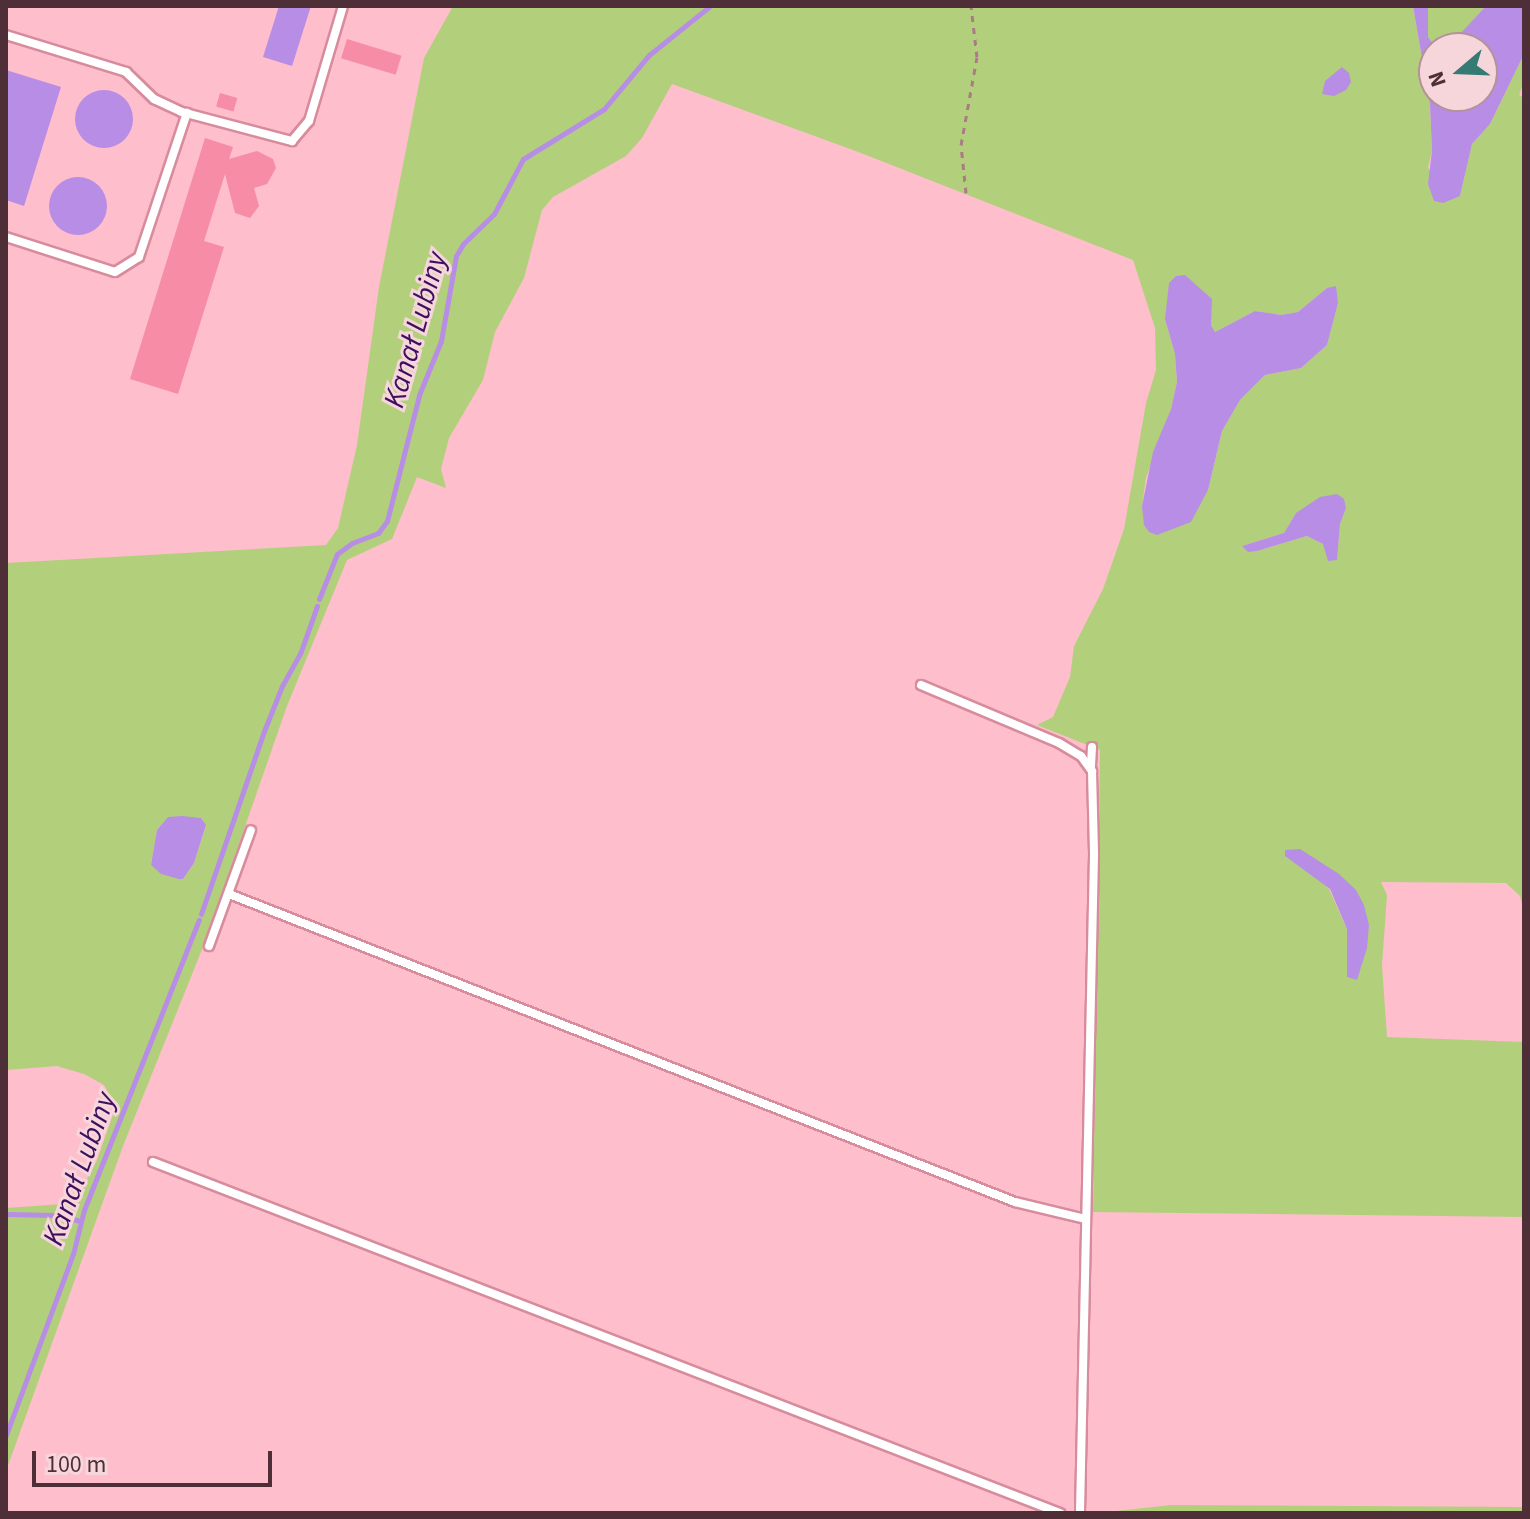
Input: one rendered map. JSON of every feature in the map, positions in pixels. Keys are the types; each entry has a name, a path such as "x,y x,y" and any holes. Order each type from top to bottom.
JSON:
{"lane":[{"path":"6,35 126,72 154,99 187,113 292,141 309,121 343,6"},
{"path":"6,237 115,272 139,257 187,113"},
{"path":"921,685 1059,743 1081,756 1092,771"},
{"path":"1080,1513 1094,855 1092,747"},
{"path":"209,946 251,830"},
{"path":"229,894 1015,1202 1086,1219"},
{"path":"153,1162 1060,1513"}],"path":[{"path":"966,193 961,145 977,57 971,6"}],"green space":[{"path":"453,6 1413,6 1418,35 1418,112 1430,112 1432,151 1428,168 1460,196 1472,144 1498,112 1524,54 1524,82 1519,95 1524,98 1524,911 1520,896 1506,883 1381,882 1387,895 1382,965 1387,1037 1524,1042 1524,1217 1093,1212 1100,750 1037,725 1053,717 1070,677 1074,646 1103,589 1124,529 1146,403 1156,370 1155,328 1133,260 861,153 672,84 642,138 626,156 553,197 542,210 524,278 495,332 483,380 449,438 441,469 446,488 417,477 392,539 347,560 287,706 203,947 123,1146 6,1471 6,1208 63,1204 78,1196 97,1160 116,1106 104,1085 84,1074 57,1066 6,1070 6,563 326,545 338,528 357,445 379,287 424,58","holes":["1327,288 1338,303 1327,345 1301,368 1265,375 1240,400 1222,431 1208,490 1149,532 1142,506 1146,478 1171,409 1177,382 1175,354 1165,319 1211,325 1215,332 1255,311 1281,315 1298,312","1346,508 1340,524 1337,560 1323,544 1307,536 1257,551 1242,546 1284,533 1296,513","168,817 201,818 206,826 194,863 183,879 151,865 157,830","1293,865 1356,890 1369,925 1361,968 1347,976 1347,929 1329,889 1313,873"]},
{"path":"1428,6 1486,6 1462,32 1428,32"},
{"path":"1171,1505 1524,1507 1524,1513 1098,1513"}],"shaded area":[{"path":"279,6 311,6 292,66 263,57"},
{"path":"1413,6 1428,6 1428,32 1418,32 1418,35"},
{"path":"1486,6 1524,6 1524,54 1498,108 1498,32 1462,32"},
{"path":"1342,67 1349,73 1351,82 1346,90 1334,96 1322,94 1325,81"},
{"path":"6,70 61,87 24,206 6,200"},
{"path":"104,90 125,98 133,119 125,140 104,148 83,140 75,119 83,98"},
{"path":"1430,112 1496,112 1490,124 1472,144 1460,196 1443,203 1434,201 1428,184 1432,151"},
{"path":"78,177 99,185 107,206 99,227 78,235 57,227 49,206 57,185"},
{"path":"1185,275 1212,299 1211,325 1215,332 1255,311 1281,315 1298,312 1327,288 1336,286 1338,303 1327,345 1301,368 1265,375 1240,400 1222,431 1208,490 1191,522 1157,535 1149,532 1144,525 1142,506 1153,452 1171,409 1177,382 1175,354 1165,319 1169,283 1176,276"},
{"path":"1337,494 1344,499 1346,508 1340,524 1337,560 1328,561 1323,544 1307,536 1257,551 1248,552 1242,546 1284,533 1296,513 1320,497"},
{"path":"168,817 201,818 206,825 194,863 183,879 179,879 161,874 151,865 157,830"},
{"path":"1300,849 1339,874 1356,890 1364,905 1369,925 1367,948 1357,980 1347,977 1347,929 1330,889 1285,856 1285,850"}],"building":[{"path":"347,39 402,56 396,75 341,58"},
{"path":"220,93 237,98 233,111 216,106"},
{"path":"205,138 233,147 229,159 257,151 273,159 276,168 267,184 254,188 259,206 250,218 235,213 225,174 204,241 224,247 178,394 130,379"}],"waterway":[{"name":"Kanał Lubiny","path":"319,599 337,554 352,543 378,533 387,521 419,395 441,341 456,256 463,244 494,214 523,159 604,109 649,55 710,6"},
{"name":"Kanał Lubiny","path":"201,914 264,731 282,686 300,654 317,606"},
{"name":"Kanał Lubiny","path":"6,1435 73,1254 84,1210 199,920"},
{"path":"6,1214 56,1215 80,1221"}]}
